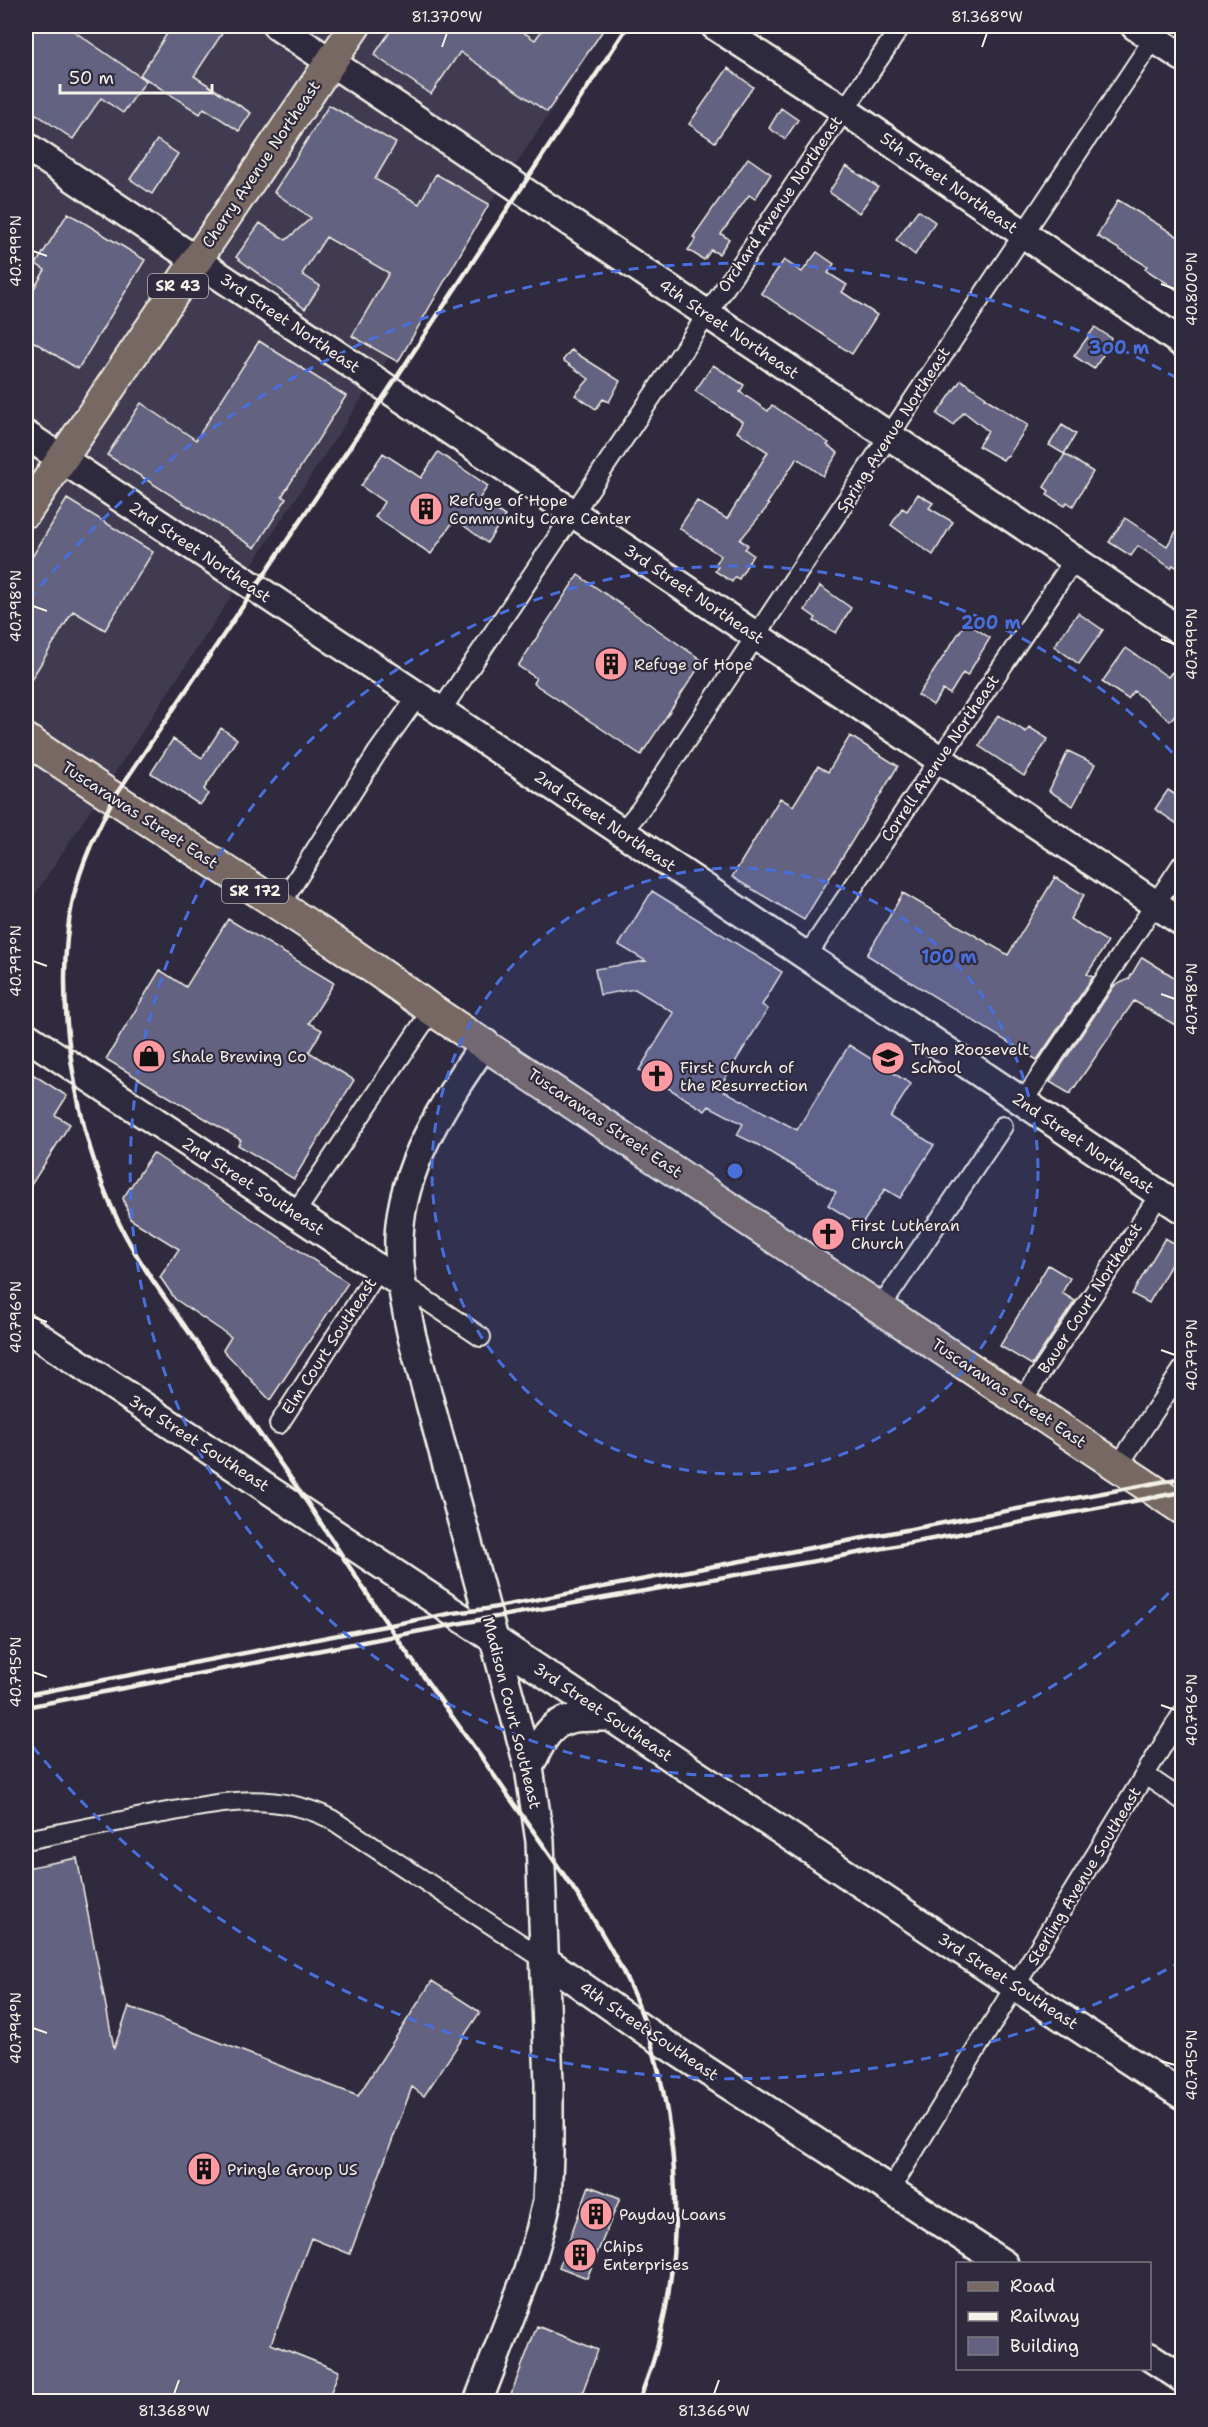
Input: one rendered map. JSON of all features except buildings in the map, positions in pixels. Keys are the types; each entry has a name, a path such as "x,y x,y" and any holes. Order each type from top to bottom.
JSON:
{"main road":[{"name":"Cherry Avenue Northeast","path":"26,512 354,26"},
{"name":"Tuscarawas Street East","path":"26,739 279,907 349,949 432,1010 485,1043 1182,1509"}],"street":[{"name":"4th Street Northeast","path":"277,26 1182,632"},
{"name":"5th Street Northeast","path":"715,26 844,110 1182,343"},
{"name":"Orchard Avenue Northeast","path":"440,712 901,26"},
{"path":"1150,30 1182,57"},
{"name":"Spring Avenue Northeast","path":"621,832 640,810 757,636 1022,233 1150,30"},
{"name":"3rd Street Northeast","path":"26,147 1182,922"},
{"name":"2nd Street Northeast","path":"26,435 1182,1209"},
{"name":"Correll Avenue Northeast","path":"806,957 1074,560"},
{"path":"279,907 377,753 417,697"},
{"path":"1022,1103 1182,864"},
{"path":"295,1214 432,1010"},
{"name":"2nd Street Southeast","path":"26,1036 481,1336"},
{"name":"Madison Court Southeast","path":"478,2402 527,2274 547,2201 549,2083 540,1841 529,1768 412,1336 402,1284 399,1237 402,1208 410,1179 433,1124 485,1043"},
{"path":"881,1307 1003,1126"},
{"name":"Bauer Court Northeast","path":"1022,1401 1160,1194"},
{"name":"Elm Court Southeast","path":"279,1424 379,1269"},
{"name":"3rd Street Southeast","path":"26,1328 1182,2095"},
{"path":"1118,1466 1182,1370"},
{"name":"Sterling Avenue Southeast","path":"890,2190 1182,1714"},
{"path":"529,1768 543,1738 558,1723 576,1717 611,1717"},
{"path":"1145,1775 1182,1800"},
{"name":"4th Street Southeast","path":"26,1840 219,1803 254,1800 291,1804 331,1819 545,1960 647,2032 1001,2262"},
{"path":"1151,2358 1182,2378"}],"shaded area":[{"path":"26,26 607,26 26,908"}],"railway":[{"path":"628,26 389,389 113,799 90,848 76,886 67,937 65,978 72,1064 80,1107 90,1148 126,1237 150,1277 294,1483 402,1646 567,1879 605,1939 636,2000 659,2071 667,2111 675,2191 675,2231 665,2311 654,2357 639,2402"},
{"path":"26,1695 453,1613 486,1609 1182,1478"},
{"path":"26,1707 467,1622 815,1561 1182,1492"}],"place":[{"name":"Refuge of Hope Community Care Center","path":"426,509"},
{"name":"Refuge of Hope","path":"611,664"},
{"name":"Shale Brewing Co","path":"149,1056"},
{"name":"Theo Roosevelt School","path":"888,1058"},
{"name":"First Church of the Resurrection","path":"657,1076"},
{"name":"First Lutheran Church","path":"828,1234"},
{"name":"Pringle Group US","path":"204,2169"},
{"name":"Payday Loans","path":"596,2214"},
{"name":"Chips Enterprises","path":"580,2255"}]}
